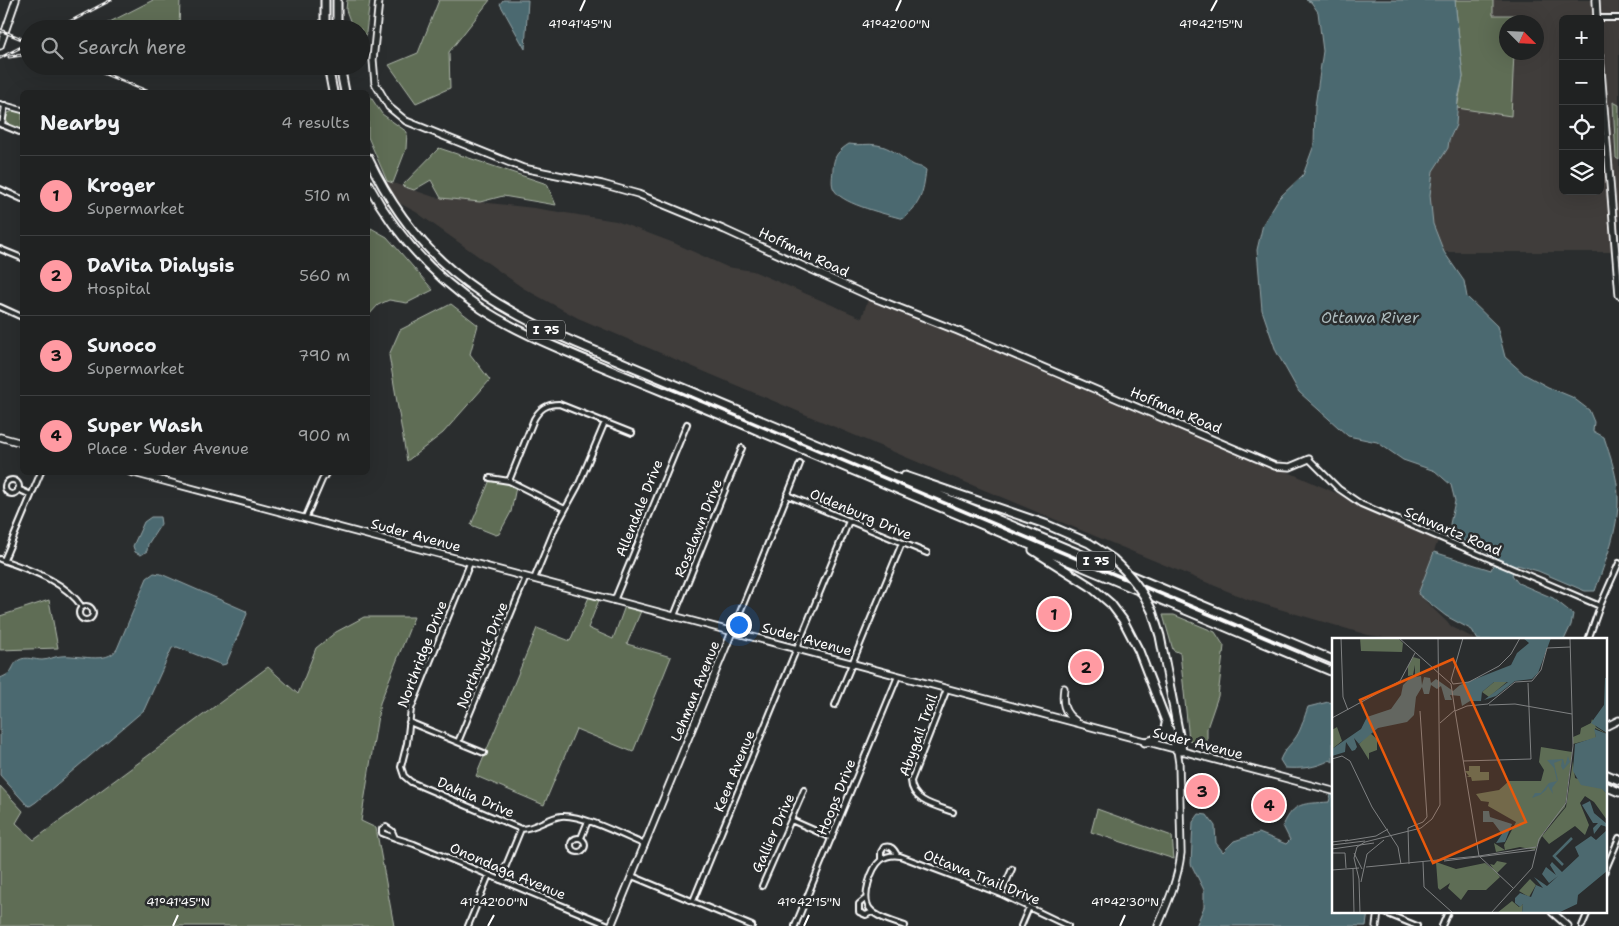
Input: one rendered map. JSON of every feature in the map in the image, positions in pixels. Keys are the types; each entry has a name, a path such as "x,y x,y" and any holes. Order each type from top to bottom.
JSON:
{"highway":[{"path":"325,0 325,20"},
{"path":"337,0 337,20"},
{"path":"330,75 333,90"},
{"path":"342,75 345,90"},
{"name":"I 75","path":"370,163 403,218 422,242 449,269 482,294 514,314 576,343 1332,660"},
{"name":"I 75","path":"370,187 383,210 409,245 435,272 470,301 508,324 566,352 1332,672"},
{"path":"860,462 963,495 1044,524 1089,543 1113,559 1140,588 1152,611 1160,636 1179,751"},
{"path":"1018,540 1085,582 1115,609 1136,645 1166,723 1179,751"},
{"path":"1145,742 1159,738 1164,732 1166,723"},
{"path":"1606,774 1619,780"},
{"path":"1606,786 1619,792"}],"street":[{"path":"0,46 16,0"},
{"name":"Hoffman Road","path":"379,0 373,60 375,83 389,107 406,121 523,168 602,184 638,194 725,230 869,296 1275,466 1290,467 1309,459"},
{"path":"1596,0 1597,15"},
{"path":"1604,18 1619,18"},
{"path":"1600,60 1619,296"},
{"path":"20,110 2,105 1,124 20,132"},
{"path":"0,189 20,197"},
{"path":"0,249 20,257"},
{"path":"0,307 20,315"},
{"path":"509,481 534,420 544,406 559,404 632,433"},
{"path":"534,579 554,528 578,486 604,422"},
{"name":"Allendale Drive","path":"614,600 687,424"},
{"path":"0,437 20,442"},
{"name":"Roselawn Drive","path":"674,616 742,448"},
{"name":"Schwartz Road","path":"1309,459 1339,490 1361,504 1600,606"},
{"name":"Lehman Avenue","path":"611,926 800,464"},
{"path":"40,475 2,560 68,590 82,607"},
{"name":"Suder Avenue","path":"141,475 1330,790"},
{"path":"306,519 325,475"},
{"path":"490,478 509,481 565,509"},
{"path":"18,489 32,494"},
{"name":"Oldenburg Drive","path":"787,495 927,553"},
{"name":"Keen Avenue","path":"693,901 849,521"},
{"path":"836,705 902,543"},
{"name":"Northridge Drive","path":"411,782 404,776 401,767 415,697 470,563"},
{"path":"1589,638 1600,606 1619,563"},
{"name":"Northwyck Drive","path":"458,742 526,577"},
{"name":"Hoops Drive","path":"795,926 898,676"},
{"path":"1064,688 1062,699 1065,711 1083,724"},
{"name":"Abygail Trail","path":"947,689 912,776 913,790 922,800 953,812"},
{"path":"409,722 484,753"},
{"path":"1158,926 1176,881 1180,860 1179,751"},
{"name":"Dahlia Drive","path":"411,782 521,829 561,816 577,817 645,844"},
{"name":"Gallier Drive","path":"762,886 804,790"},
{"path":"791,820 832,838"},
{"path":"581,838 588,821"},
{"path":"500,880 521,829"},
{"name":"Onondaga Avenue","path":"395,838 611,926"},
{"path":"1606,869 1619,838"},
{"path":"897,855 892,848 884,847 881,852 881,860 876,865 866,891 865,899 872,912 905,926"},
{"name":"Ottawa Trail Drive","path":"881,860 886,856 897,855 1001,894 1068,926"},
{"path":"1001,894 1012,869"},
{"path":"468,926 489,875"},
{"path":"632,876 752,926"},
{"path":"865,899 859,904 859,912 866,915 872,912"},
{"path":"1020,926 1028,907"},
{"path":"1388,914 1417,926"},
{"path":"1442,926 1447,914"},
{"path":"1554,914 1568,926"},
{"path":"1582,926 1587,914"}],"shaded area":[{"path":"1455,0 1619,0 1619,252 1444,252 1433,224 1430,195 1433,171 1448,148 1449,140 1456,125 1458,99 1463,77"},
{"path":"378,178 434,197 534,208 616,221 674,243 727,267 753,271 862,318 869,296 1270,464 1439,538 1418,594 1452,627 1473,638 1391,638 1368,635 1249,600 578,318 523,288 416,212 390,198"}],"green space":[{"path":"153,0 180,0 179,20 114,20"},
{"path":"347,0 370,0 368,20 350,20 346,10"},
{"path":"439,0 490,0 449,52 450,88 416,103 389,65 418,53"},
{"path":"1455,0 1493,0 1493,15 1499,15 1499,60 1514,60 1511,116 1457,108 1463,77"},
{"path":"370,96 382,114 407,132 406,149 393,183 387,181 370,142"},
{"path":"1613,102 1619,105 1619,160 1616,158"},
{"path":"16,110 20,112 20,130 9,125 6,120 8,113"},
{"path":"439,148 547,184 556,205 503,196 480,202 441,198 431,180 414,190 402,186"},
{"path":"371,228 387,237 433,290 407,303 389,300 378,305 370,314"},
{"path":"451,304 478,325 470,354 490,380 443,433 407,461 389,355 400,330"},
{"path":"490,480 504,482 516,487 511,512 499,534 496,535 471,525"},
{"path":"589,597 599,600 588,628 613,639 625,606 641,611 627,644 671,657 633,752 576,729 544,805 476,776 537,628 570,641"},
{"path":"49,600 58,648 0,650 0,616"},
{"path":"1163,615 1174,615 1215,632 1224,646 1218,696 1207,728 1207,746 1189,740 1180,653 1173,650"},
{"path":"364,617 414,617 380,703 361,821 376,828 394,926 0,926 0,786 23,811 16,823 34,840 268,667 298,694 316,648 336,632"},
{"path":"1097,809 1172,836 1174,859 1091,832"}],"water":[{"path":"503,0 528,0 525,49 500,4"},
{"name":"Ottawa River","path":"1306,0 1455,0 1463,77 1458,99 1456,125 1449,140 1448,148 1433,171 1430,195 1433,224 1444,252 1464,281 1467,297 1497,326 1505,357 1524,374 1572,397 1589,410 1594,422 1593,431 1604,437 1617,482 1618,509 1616,521 1611,545 1595,591 1585,591 1538,571 1517,565 1512,575 1518,583 1553,598 1573,614 1571,625 1565,638 1477,638 1472,630 1446,616 1418,594 1434,552 1491,570 1496,558 1478,546 1454,537 1450,524 1455,501 1451,485 1435,471 1403,460 1377,442 1348,436 1299,392 1276,351 1262,310 1257,250 1263,224 1279,198 1303,175 1314,145 1315,106 1323,51 1318,12 1311,2"},
{"path":"849,144 874,144 882,146 926,170 920,198 914,208 903,219 856,205 847,201 833,189 834,160 839,152"},
{"path":"151,517 160,517 161,524 148,544 147,551 141,555 135,552 133,546 144,522"},
{"path":"154,573 161,574 246,611 247,614 226,664 222,665 177,647 172,648 144,710 36,802 30,806 27,805 0,775 0,678 8,674 16,662 22,659 45,660 59,656 99,658 112,654 117,649 147,578"},
{"path":"1332,703 1332,761 1330,760 1308,767 1285,768 1280,760 1285,750 1298,734 1308,707"},
{"path":"1332,791 1332,914 1368,914 1366,926 1196,926 1204,907 1204,890 1191,864 1193,822 1199,814 1207,815 1215,826 1216,843 1223,852 1234,841 1259,833 1286,844 1290,840 1283,826 1291,812 1301,805 1329,802"}],"railway":[{"path":"73,20 111,0"},
{"path":"0,30 20,38"},
{"path":"0,58 20,48"},
{"path":"9,57 20,55"},
{"path":"108,75 144,90"}],"place":[{"name":"Kroger","path":"1054,614"},
{"name":"DaVita Dialysis","path":"1086,667"},
{"name":"Sunoco","path":"1202,791"},
{"name":"Super Wash","path":"1269,805"}]}
